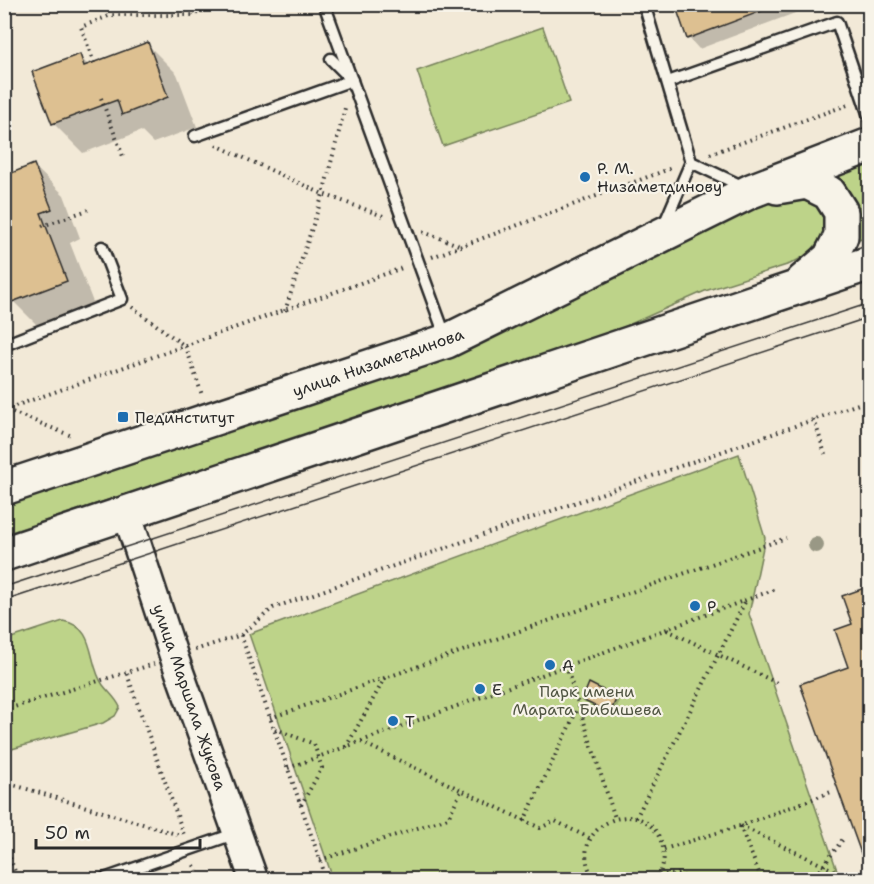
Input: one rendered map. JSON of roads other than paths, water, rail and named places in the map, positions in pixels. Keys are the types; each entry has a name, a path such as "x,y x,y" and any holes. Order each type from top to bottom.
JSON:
{"main road":[{"name":"улица Низаметдинова","path":"4,488 447,341 751,191 870,145"},
{"path":"751,191 807,182 829,193 841,212 841,236 830,258 795,288"},
{"path":"4,554 870,263"},
{"path":"4,474 38,476"}],"street":[{"name":"улица Маршала Жукова","path":"127,514 174,657 255,879"}],"lane":[{"path":"324,4 447,341"},
{"path":"644,4 691,162 658,237"},
{"path":"668,82 837,22 870,119"},
{"path":"331,59 352,80"},
{"path":"195,136 352,80"},
{"path":"691,162 751,191"},
{"path":"4,345 122,299 102,247"},
{"path":"101,879 238,833"}],"tram line":[{"path":"4,587 870,303"},
{"path":"4,601 870,317"}],"place":[{"name":"Р. М. Низаметдинову","path":"585,177"},
{"name":"Пединститут","path":"123,417"},
{"name":"Р","path":"695,606"},
{"name":"А","path":"550,665"},
{"name":"Е","path":"480,689"},
{"name":"Т","path":"393,721"}],"park label":[{"name":"Парк имени Марата Бибишева","path":"587,700"}]}
